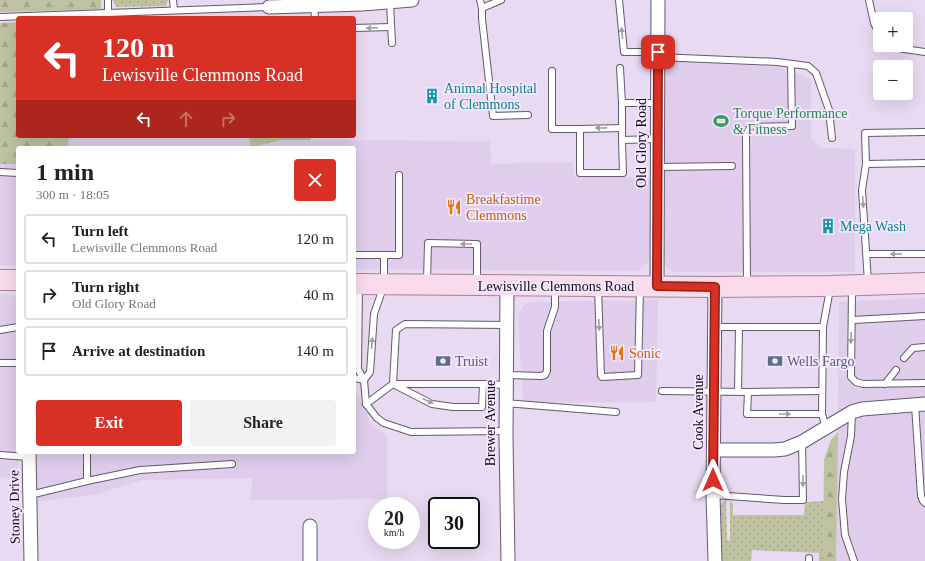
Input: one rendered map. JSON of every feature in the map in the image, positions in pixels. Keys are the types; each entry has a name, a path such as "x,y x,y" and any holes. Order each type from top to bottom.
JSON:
{"main road":[{"path":"0,280 16,280"},
{"name":"Lewisville Clemmons Road","path":"357,284 715,287 831,286 925,283"}],"street":[{"path":"269,7 315,12 412,0"},
{"name":"Old Glory Road","path":"648,286 657,166 658,0"},
{"name":"Brewer Avenue","path":"507,286 506,431 508,561"},
{"name":"Cook Avenue","path":"715,287 713,495 715,561"},
{"path":"714,450 774,450 785,448 802,442 852,412 920,405"},
{"name":"Stoney Drive","path":"29,455 31,561"},
{"path":"310,526 310,561"}],"lane":[{"path":"108,0 108,13"},
{"path":"173,0 174,10"},
{"path":"480,0 493,116 528,114"},
{"path":"482,8 501,0"},
{"path":"619,0 624,52 777,62 808,66 816,73 829,110 832,138"},
{"path":"868,0 873,19"},
{"path":"390,2 392,43"},
{"path":"27,16 269,7"},
{"path":"0,17 16,16"},
{"path":"356,28 391,28"},
{"path":"913,50 925,52"},
{"path":"747,286 746,135 750,127 792,126 791,64"},
{"path":"580,129 580,173 623,173 620,68"},
{"path":"552,71 552,129 622,128"},
{"path":"622,103 658,103"},
{"path":"925,132 865,133 866,164 862,190 867,254 853,320 851,366 852,377 856,382 863,384 925,383"},
{"path":"622,140 657,140"},
{"path":"866,164 925,163"},
{"path":"657,166 732,166"},
{"path":"0,172 16,173"},
{"path":"356,255 399,255 399,175"},
{"path":"427,285 428,243 477,244 477,286"},
{"path":"867,254 925,254"},
{"path":"364,380 370,372 374,314 384,285 384,255"},
{"path":"357,284 358,369 364,380 366,404 377,418 384,423 411,432 506,431"},
{"path":"366,404 393,384 483,384 545,375 547,371 547,331 554,307 555,286"},
{"path":"598,286 602,377 638,375 648,286"},
{"path":"826,427 822,414 823,327 831,286"},
{"path":"853,320 925,316"},
{"path":"393,384 396,330 405,324 507,325"},
{"path":"0,330 16,327"},
{"path":"715,327 823,327"},
{"path":"738,391 739,328"},
{"path":"904,358 913,348 925,347"},
{"path":"0,363 16,363"},
{"path":"885,384 896,370"},
{"path":"356,378 364,380"},
{"path":"393,384 432,404 453,407 482,407 483,384"},
{"path":"662,391 822,391"},
{"path":"748,392 747,414 822,414"},
{"path":"506,403 616,412"},
{"path":"920,405 921,496 922,501 925,503"},
{"path":"852,412 851,436 844,472 842,499 845,535 854,561"},
{"path":"713,495 803,500 802,442"},
{"path":"87,481 88,454"},
{"path":"0,455 29,455"},
{"path":"30,495 140,470 232,464"}],"shaded area":[{"path":"674,61 780,67 811,79 811,139 820,148 855,149 855,272 674,272 668,269 664,262 663,67"},
{"path":"68,138 249,138 250,146 68,146"},
{"path":"281,140 490,141 491,164 573,162 574,176 651,178 651,251 648,262 638,271 356,269 356,146 258,146"},
{"path":"0,160 16,161 16,266 0,265"},
{"path":"0,294 11,295 16,298 16,454 18,454 18,480 0,477"},
{"path":"925,298 925,561 836,561 839,302"},
{"path":"658,300 656,402 523,403 518,317 522,307 529,302"},
{"path":"356,389 370,422 387,437 387,497 368,497 368,499 251,500 252,478 142,480 98,494 34,502 35,454 356,454"}],"green space":[{"path":"0,0 101,0 101,9 0,12"},
{"path":"113,0 168,0 166,6 116,7"},
{"path":"16,22 16,138 69,138 68,146 16,146 16,164 0,164 0,23"},
{"path":"249,138 311,138 311,140 281,140 258,146 250,146"},
{"path":"838,432 836,561 823,561 824,460 831,440"},
{"path":"726,500 727,540 730,541 730,501 733,504 733,515 804,515 805,502 824,501 823,561 819,561 819,553 752,550 751,561 721,561 721,503"}],"place":[{"name":"Animal Hospital of Clemmons","path":"432,96"},
{"name":"Torque Performance & Fitness","path":"721,121"},
{"name":"Breakfastime Clemmons","path":"454,207"},
{"name":"Mega Wash","path":"828,226"},
{"name":"Sonic","path":"617,353"},
{"name":"Truist","path":"443,361"},
{"name":"Wells Fargo","path":"775,361"}],"route":[{"path":"658,52 657,286 715,287 713,480"}]}
